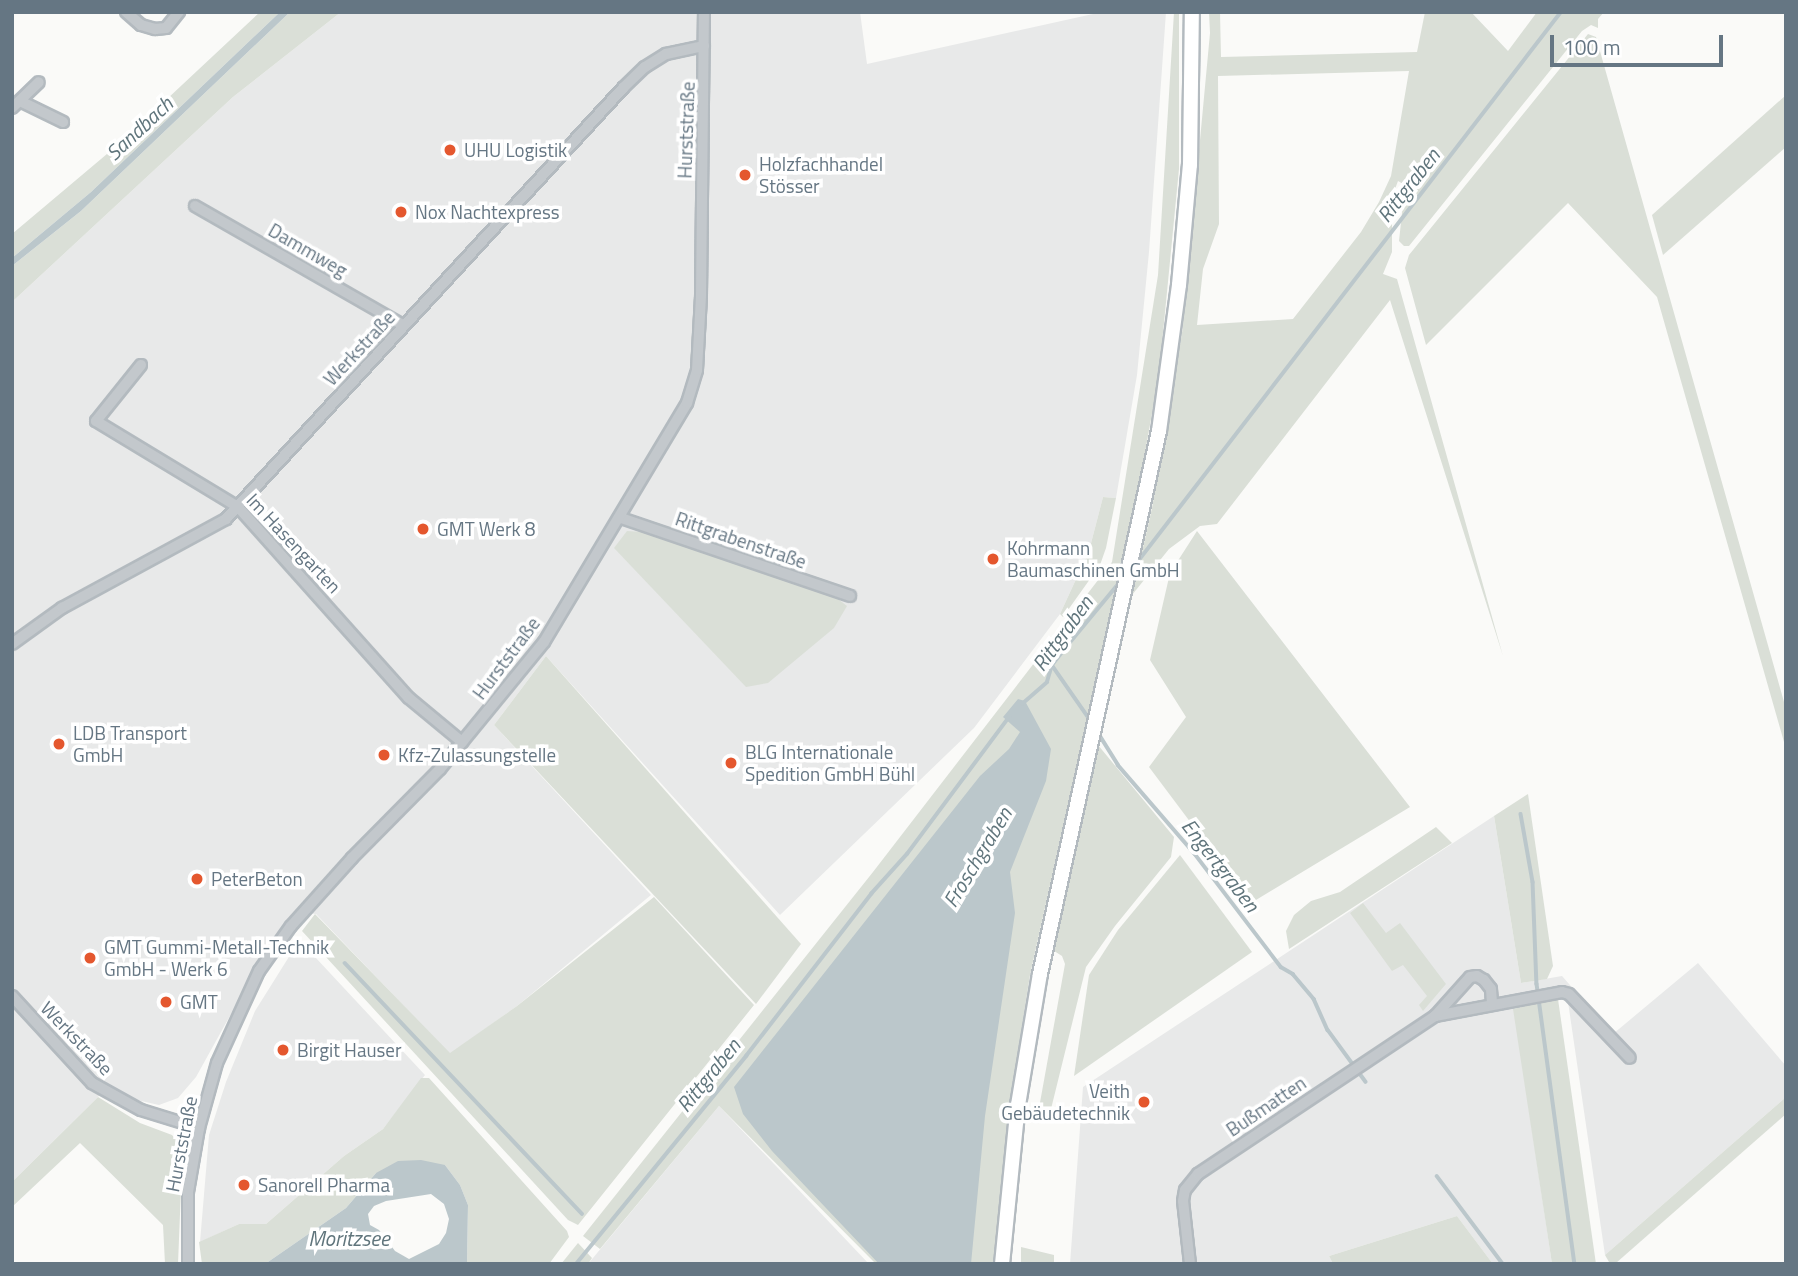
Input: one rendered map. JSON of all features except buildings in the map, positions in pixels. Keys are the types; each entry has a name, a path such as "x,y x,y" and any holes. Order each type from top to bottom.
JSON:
{"main road":[{"path":"1002,1264 1018,1105 1038,987 1140,526 1158,431 1179,285 1190,165 1192,12"}],"street":[{"path":"126,12 141,25 155,29 166,28 179,12"},
{"name":"Hurststraße","path":"188,1264 188,1192 199,1128 217,1063 259,971 324,888 440,769 544,642 621,518 687,402 697,370 704,12"},
{"name":"Werkstraße","path":"12,644 62,608 226,519 645,67 666,54 704,46"},
{"path":"39,82 16,105 63,122"},
{"name":"Dammweg","path":"195,206 403,325"},
{"name":"Im Hasengarten","path":"141,365 96,421 239,507 409,698 462,742"},
{"name":"Rittgrabenstraße","path":"621,518 850,596"},
{"name":"Bußmatten","path":"1190,1264 1182,1209 1185,1190 1207,1168 1435,1016 1470,977 1477,976 1484,980 1490,989 1492,1004"},
{"name":"Bußmatten","path":"1435,1016 1542,993 1569,994 1630,1058"},
{"name":"Werkstraße","path":"15,1004 92,1083 141,1110 199,1128"}],"shaded area":[{"path":"260,12 280,12 91,192 12,258 12,234 120,143"},
{"path":"290,12 341,12 233,97 12,302 12,266 81,211"},
{"path":"341,12 860,12 867,64 1102,12 1166,12 1149,252 1137,375 1116,498 1103,497 1089,551 1060,614 974,728 780,915 546,656 494,725 651,895 517,1006 450,1054 316,914 294,912 262,958 196,1077 178,1098 159,1105 128,1098 108,1087 12,1182 12,302 233,97"},
{"path":"1174,12 1179,12 1179,169 1159,374 1140,481 1030,975 1011,1096 993,1264 876,1264 719,1106 600,1249 583,1236 873,872 1112,562 1158,275"},
{"path":"1209,12 1220,12 1221,57 1417,52 1425,12 1471,12 1508,51 1537,12 1604,12 1598,19 1598,28 1591,25 1582,31 1409,246 1404,246 1399,241 1405,185 1398,181 1392,197 1392,252 1383,274 1397,279 1503,656 1390,300 1217,524 1200,526 1169,549 1132,595 1152,508 1182,333 1210,33","holes":["1409,71 1391,176 1361,232 1293,319 1197,325 1203,269 1219,224 1218,76"]},
{"path":"1588,34 1596,37 1786,709 1786,749 1657,297 1568,203 1426,345 1405,268 1409,255"},
{"path":"1786,95 1786,147 1663,255 1652,215"},
{"path":"1103,497 1116,498 1106,548 1100,565 1063,617 1060,614 1089,551"},
{"path":"627,531 642,532 838,599 847,606 834,628 768,683 746,687 614,548"},
{"path":"1197,531 1410,807 1251,903 1149,767 1186,717 1150,660 1170,573"},
{"path":"546,656 801,944 756,1004 494,725"},
{"path":"1098,745 1174,837 1171,857 1115,926 1086,967 1051,1109 1039,1108 1065,964 1062,956 1051,949"},
{"path":"1528,794 1553,966 1547,979 1521,983 1494,816"},
{"path":"1494,816 1521,983 1562,976 1613,1034 1698,963 1786,1066 1786,1097 1605,1255 1567,995 1514,1009 1552,1264 1493,1264 1457,1216 1329,1256 1333,1264 1070,1264 1083,1087"},
{"path":"1436,827 1452,843 1289,949 1286,931 1294,915 1311,901 1340,892"},
{"path":"1180,855 1252,952 1074,1076 1089,975 1118,930"},
{"path":"654,897 754,1005 578,1225 568,1220 302,931 315,914 450,1053 517,1006"},
{"path":"1363,903 1386,933 1400,923 1446,984 1423,1011 1419,1005 1427,996 1403,965 1392,971 1350,913"},
{"path":"302,943 425,1075 383,1129 344,1156 266,1224 239,1224 200,1242 209,1135 226,1082 255,1011 297,944"},
{"path":"1558,999 1596,1264 1552,1264 1513,1009"},
{"path":"421,1078 429,1078 567,1231 569,1237 549,1264 467,1264 468,1205 460,1185 445,1165 376,1173 346,1208 265,1264 202,1264 199,1242 239,1224 266,1224 344,1156 383,1129"},
{"path":"98,1097 140,1123 172,1135 178,1142 182,1164 178,1264 165,1264 163,1225 80,1143 12,1207 12,1182"},
{"path":"1786,1097 1786,1114 1616,1263 1609,1262 1605,1255"},
{"path":"719,1106 869,1264 588,1264"},
{"path":"1457,1216 1493,1264 1333,1264 1329,1256"},
{"path":"578,1243 592,1258 588,1264 561,1264"},
{"path":"1021,1247 1054,1255 1054,1264 1021,1264"}],"water":[{"path":"280,12 290,12 81,211 12,266 12,258 91,192"},
{"name":"Froschgraben","path":"1018,699 1025,701 1051,749 1046,781 1010,872 1015,913 985,1116 971,1264 879,1264 772,1151 743,1114 734,1087 980,776 1009,749 1020,732 1003,717"},
{"name":"Moritzsee","path":"421,1160 445,1165 460,1185 468,1205 467,1264 265,1264 346,1208 376,1173 398,1161","holes":["431,1194 444,1204 449,1219 446,1233 439,1244 409,1259 395,1251 379,1230 370,1225 368,1214 374,1206 386,1201"]}],"waterway":[{"name":"Rittgraben","path":"1136,564 1561,12"},
{"name":"Rittgraben","path":"1022,704 1047,682 1052,665 1119,583"},
{"name":"Engertgraben","path":"1052,665 1091,721"},
{"name":"Rittgraben","path":"576,1264 746,1056 871,894 907,854 1009,717"},
{"name":"Engertgraben","path":"1099,734 1118,765 1195,854 1281,967 1293,974 1314,999 1328,1030 1366,1082"},
{"path":"1521,814 1533,882 1537,984 1575,1264"},
{"path":"345,963 582,1214"},
{"name":"Engertgraben","path":"1437,1176 1503,1264"}],"place":[{"name":"UHU Logistik","path":"450,150"},
{"name":"Holzfachhandel Stösser","path":"745,175"},
{"name":"Nox Nachtexpress","path":"401,212"},
{"name":"GMT Werk 8","path":"423,529"},
{"name":"Kohrmann Baumaschinen GmbH","path":"993,559"},
{"name":"LDB Transport GmbH","path":"59,744"},
{"name":"Kfz-Zulassungstelle","path":"384,755"},
{"name":"BLG Internationale Spedition GmbH Bühl","path":"731,763"},
{"name":"PeterBeton","path":"197,879"},
{"name":"GMT Gummi-Metall-Technik GmbH - Werk 6","path":"90,958"},
{"name":"GMT","path":"166,1002"},
{"name":"Birgit Hauser","path":"283,1050"},
{"name":"Veith Gebäudetechnik","path":"1144,1102"},
{"name":"Sanorell Pharma","path":"244,1185"}],"water label":[{"name":"Sandbach","path":"139,128"}]}
